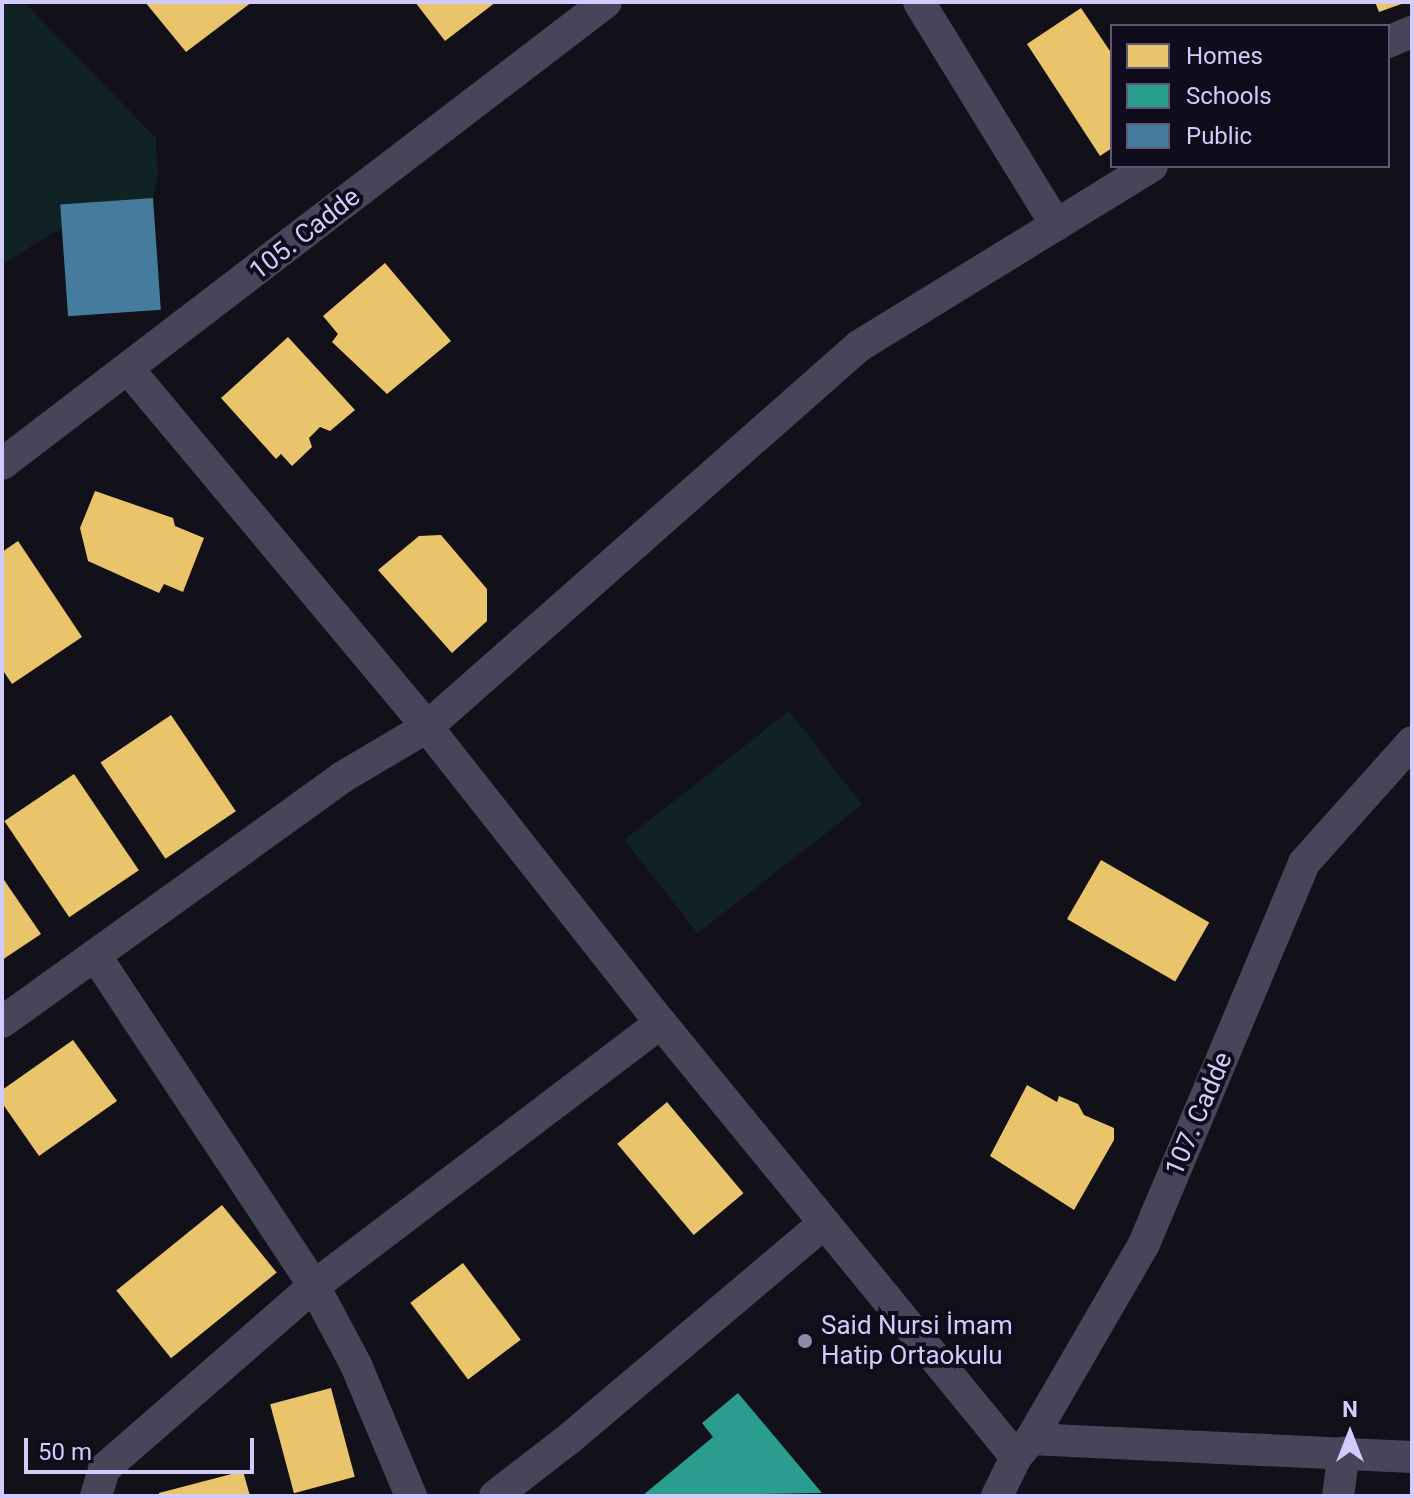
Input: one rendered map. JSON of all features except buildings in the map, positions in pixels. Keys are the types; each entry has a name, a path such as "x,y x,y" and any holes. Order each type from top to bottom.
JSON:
{"street":[{"name":"105. Cadde","path":"2,464 129,370 606,2"},
{"path":"919,2 1056,225"},
{"path":"1390,41 1412,32"},
{"path":"2,1022 341,778 427,727 859,346 1149,168"},
{"path":"129,370 427,727 824,1223 1023,1448 1344,1452 1412,1457"},
{"name":"107. Cadde","path":"997,1496 1144,1244 1304,863 1412,742"},
{"path":"95,955 314,1286 356,1365 411,1496"},
{"path":"96,1496 104,1469 314,1286 661,1023"},
{"path":"495,1496 570,1438 824,1223"},
{"path":"1338,1496 1344,1452"}],"shaded area":[{"path":"2,2 24,2 156,138 158,176 153,198 51,234 2,265"},
{"path":"789,711 862,805 698,933 624,840"}],"place":[{"name":"Said Nursi İmam Hatip Ortaokulu","path":"805,1341"}]}
